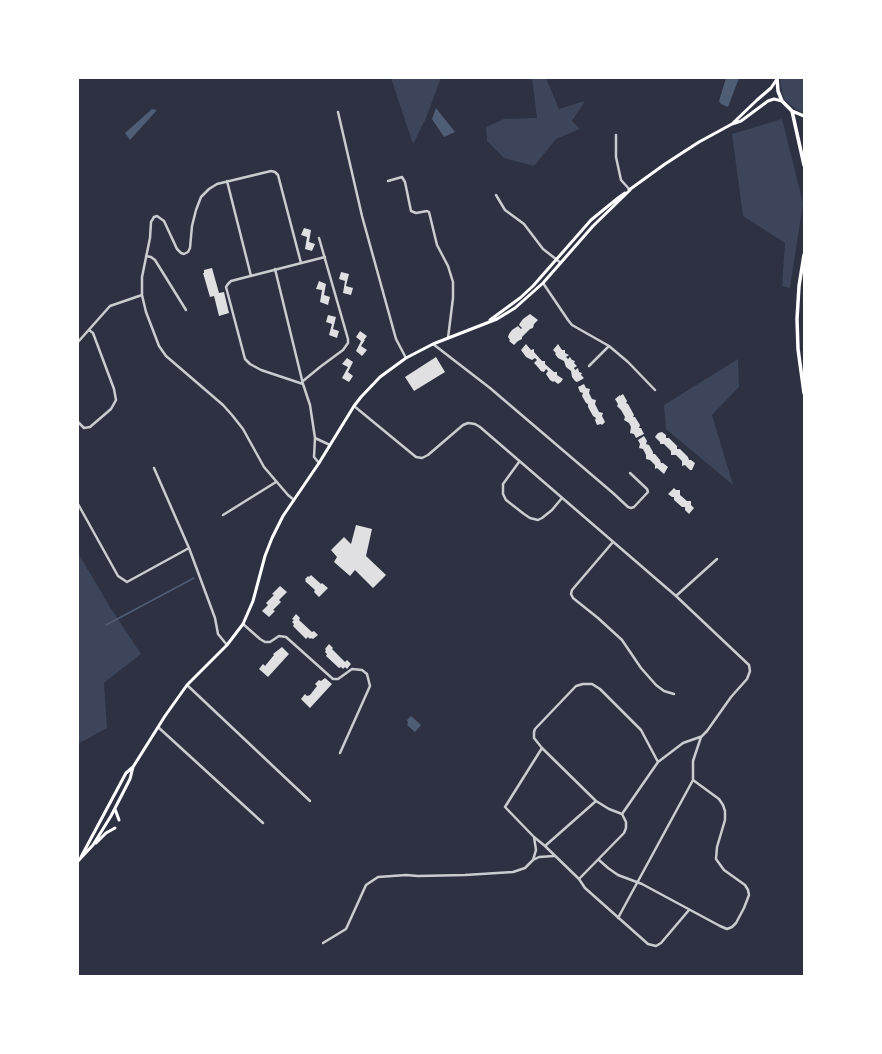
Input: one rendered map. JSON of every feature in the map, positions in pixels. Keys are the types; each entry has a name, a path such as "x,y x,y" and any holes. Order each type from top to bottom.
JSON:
{"main road":[{"path":"777,79 778,91 782,101 792,111 804,116"},
{"path":"732,124 771,88 777,79"},
{"path":"483,325 511,306 533,286 591,220 618,198 699,142 732,124 741,121 768,101 782,101"},
{"path":"792,111 804,164"},
{"path":"93,846 115,808 130,778 133,767 158,727 187,685 227,645 242,624 253,601 265,556 272,538 294,500 354,406 380,377 406,358 433,344 497,319 516,308 543,283 593,226 630,190"},
{"path":"804,255 799,286 797,319 798,349 804,393"},
{"path":"79,860 126,773 133,767"},
{"path":"115,808 119,820"},
{"path":"79,860 106,833 115,828"}],"street":[{"path":"338,112 362,216 396,339 406,358"},
{"path":"616,135 616,157 621,180 630,190"},
{"path":"294,500 276,482 264,467 232,415 223,405 166,356 159,346 153,333 142,295 142,277 150,238 151,222 154,217 157,216 164,221 177,249 184,254 188,252 190,248 192,226 201,197 209,189 217,184 271,171 278,175 301,263"},
{"path":"388,181 402,177 405,182 412,211 416,213 429,212 438,245 448,266 453,282 453,298 448,338"},
{"path":"227,182 251,276"},
{"path":"496,195 504,210 524,224 543,249 561,263"},
{"path":"303,382 320,366 343,350 348,343 319,238"},
{"path":"146,256 151,256 155,260 186,310"},
{"path":"303,382 261,370 250,364 245,359 226,289 227,285 231,281 325,257"},
{"path":"275,269 310,405 315,438 314,457 319,463"},
{"path":"543,283 572,325 610,346 655,390"},
{"path":"78,342 110,306 142,295"},
{"path":"78,422 84,428 90,427 111,409 116,400 114,389 93,333 89,330"},
{"path":"433,344 490,388 631,508 634,507 648,492 647,489 630,473"},
{"path":"589,366 610,346"},
{"path":"354,406 416,457 422,458 428,455 463,425 468,423 475,424 480,427 676,596 748,663 750,667 747,679 707,731 700,737 684,743 658,762 622,814"},
{"path":"315,438 330,445"},
{"path":"519,462 505,479 502,487 504,496 518,509 530,518 540,519 552,510 562,498"},
{"path":"154,468 189,548 215,618 218,634 227,645"},
{"path":"223,514 276,482"},
{"path":"78,504 118,576 127,582 189,548"},
{"path":"613,542 572,590 571,594 573,598 622,640 641,668 656,685 664,691 674,694"},
{"path":"676,596 717,559"},
{"path":"242,624 265,642 270,642 280,636 286,637 333,679 338,679 352,669 362,670 367,674 370,686 340,753"},
{"path":"579,879 599,860 625,831 626,822 622,814 609,809 596,801 542,748 534,738 535,729 576,686 587,683 592,684 600,689 641,730 658,762"},
{"path":"187,685 310,801"},
{"path":"158,727 263,823"},
{"path":"618,918 636,882 693,780 693,761 700,737"},
{"path":"542,748 505,807 534,837 579,879 584,888 648,944 656,946 661,944 689,910"},
{"path":"599,860 614,873 636,882 720,926 730,928 736,923 748,895 748,890 745,885 724,870 716,859 717,847 725,820 725,811 719,799 693,780"},
{"path":"545,846 596,801"},
{"path":"533,860 536,850 534,837"},
{"path":"323,943 346,929 366,885 378,877 514,872 525,868 533,860 539,857 554,856"}],"shaded area":[{"path":"391,78 441,78 426,118 413,144"},
{"path":"532,78 546,78 559,109 585,101 572,121 580,129 556,139 534,166 504,158 487,141 486,127 504,119 537,118"},
{"path":"726,78 739,78 728,107 721,104 719,101"},
{"path":"780,78 804,78 804,113 797,110 785,100 782,93"},
{"path":"436,108 455,132 444,137 432,119"},
{"path":"152,109 157,110 130,140 125,133"},
{"path":"782,119 803,203 790,288 782,286 785,243 743,216 732,134"},
{"path":"738,359 739,387 712,415 733,485 666,429 664,405"},
{"path":"78,553 110,607 141,654 104,683 107,728 78,744"},
{"path":"411,716 421,725 415,732 407,725 407,720"}],"building":[{"path":"304,228 311,230 309,242 315,244 312,251 305,249 307,237 301,235"},
{"path":"212,268 219,293 224,292 229,313 219,316 214,296 210,297 203,273 204,270"},
{"path":"341,272 349,274 346,286 353,288 351,295 343,293 345,281 339,279"},
{"path":"319,281 326,284 324,295 330,297 328,305 320,302 322,290 316,289"},
{"path":"530,314 538,320 534,324 533,328 530,329 522,337 522,339 514,345 509,341 509,334 518,326 521,329 522,328 519,325 520,323"},
{"path":"328,315 336,317 333,329 339,331 337,338 329,335 332,324 326,322"},
{"path":"360,331 367,336 361,346 367,350 362,356 356,351 361,341 356,337"},
{"path":"526,344 531,350 534,349 534,352 542,361 545,361 545,364 554,372 557,372 557,375 563,379 561,382 558,384 550,380 546,374 548,371 546,369 544,372 541,371 534,363 537,360 535,358 532,360 526,357 521,350"},
{"path":"558,344 562,350 565,350 565,353 569,355 566,357 568,359 570,357 575,361 574,363 577,366 574,368 575,370 578,368 579,372 582,373 581,375 584,378 577,382 575,381 572,377 571,371 566,367 564,361 558,358 553,350"},
{"path":"436,357 445,372 414,391 405,377"},
{"path":"347,358 353,362 348,372 353,376 349,382 342,378 348,367 342,364"},
{"path":"584,384 586,388 590,389 589,393 592,399 596,400 595,404 599,412 603,413 602,416 605,422 602,425 597,425 595,420 596,418 593,416 588,404 582,396 583,393 580,392 578,387"},
{"path":"623,394 627,401 626,403 634,415 633,417 635,417 640,425 639,428 641,428 644,434 636,438 634,434 630,433 631,427 629,423 624,420 625,417 617,406 618,404 615,399"},
{"path":"662,432 666,435 666,438 669,438 677,446 677,449 680,449 689,460 695,463 692,470 685,465 682,466 682,461 676,455 671,455 671,451 664,444 660,444 655,437 658,433"},
{"path":"644,436 647,441 646,444 649,445 653,454 655,454 661,463 668,467 664,474 657,468 655,469 655,465 650,460 646,459 643,449 639,448 640,444 638,440"},
{"path":"674,488 676,490 680,490 680,495 687,501 691,501 691,505 694,508 689,514 685,510 685,507 682,507 674,500 674,497 668,494"},
{"path":"356,525 372,529 366,556 386,575 373,588 355,570 350,576 334,562 337,557 331,550 344,537 351,544"},
{"path":"311,575 328,588 319,597 314,592 315,590 305,581 308,576 309,577"},
{"path":"280,586 287,592 279,600 281,602 273,610 275,611 269,617 262,611 268,605 266,603 274,595 272,594"},
{"path":"296,614 300,618 299,620 312,632 314,631 318,635 313,639 308,637 306,639 293,626 294,624 292,622 294,620 292,619"},
{"path":"329,644 345,662 347,660 351,664 347,669 345,667 343,669 341,667 339,668 326,656 327,654 325,649"},
{"path":"282,647 289,654 268,677 259,669 263,664 265,666 274,655 273,654"},
{"path":"325,678 332,684 310,708 301,699 305,694 307,696 310,695 317,686 315,684 319,680 321,681"}],"waterway":[{"path":"106,625 194,578"}]}
